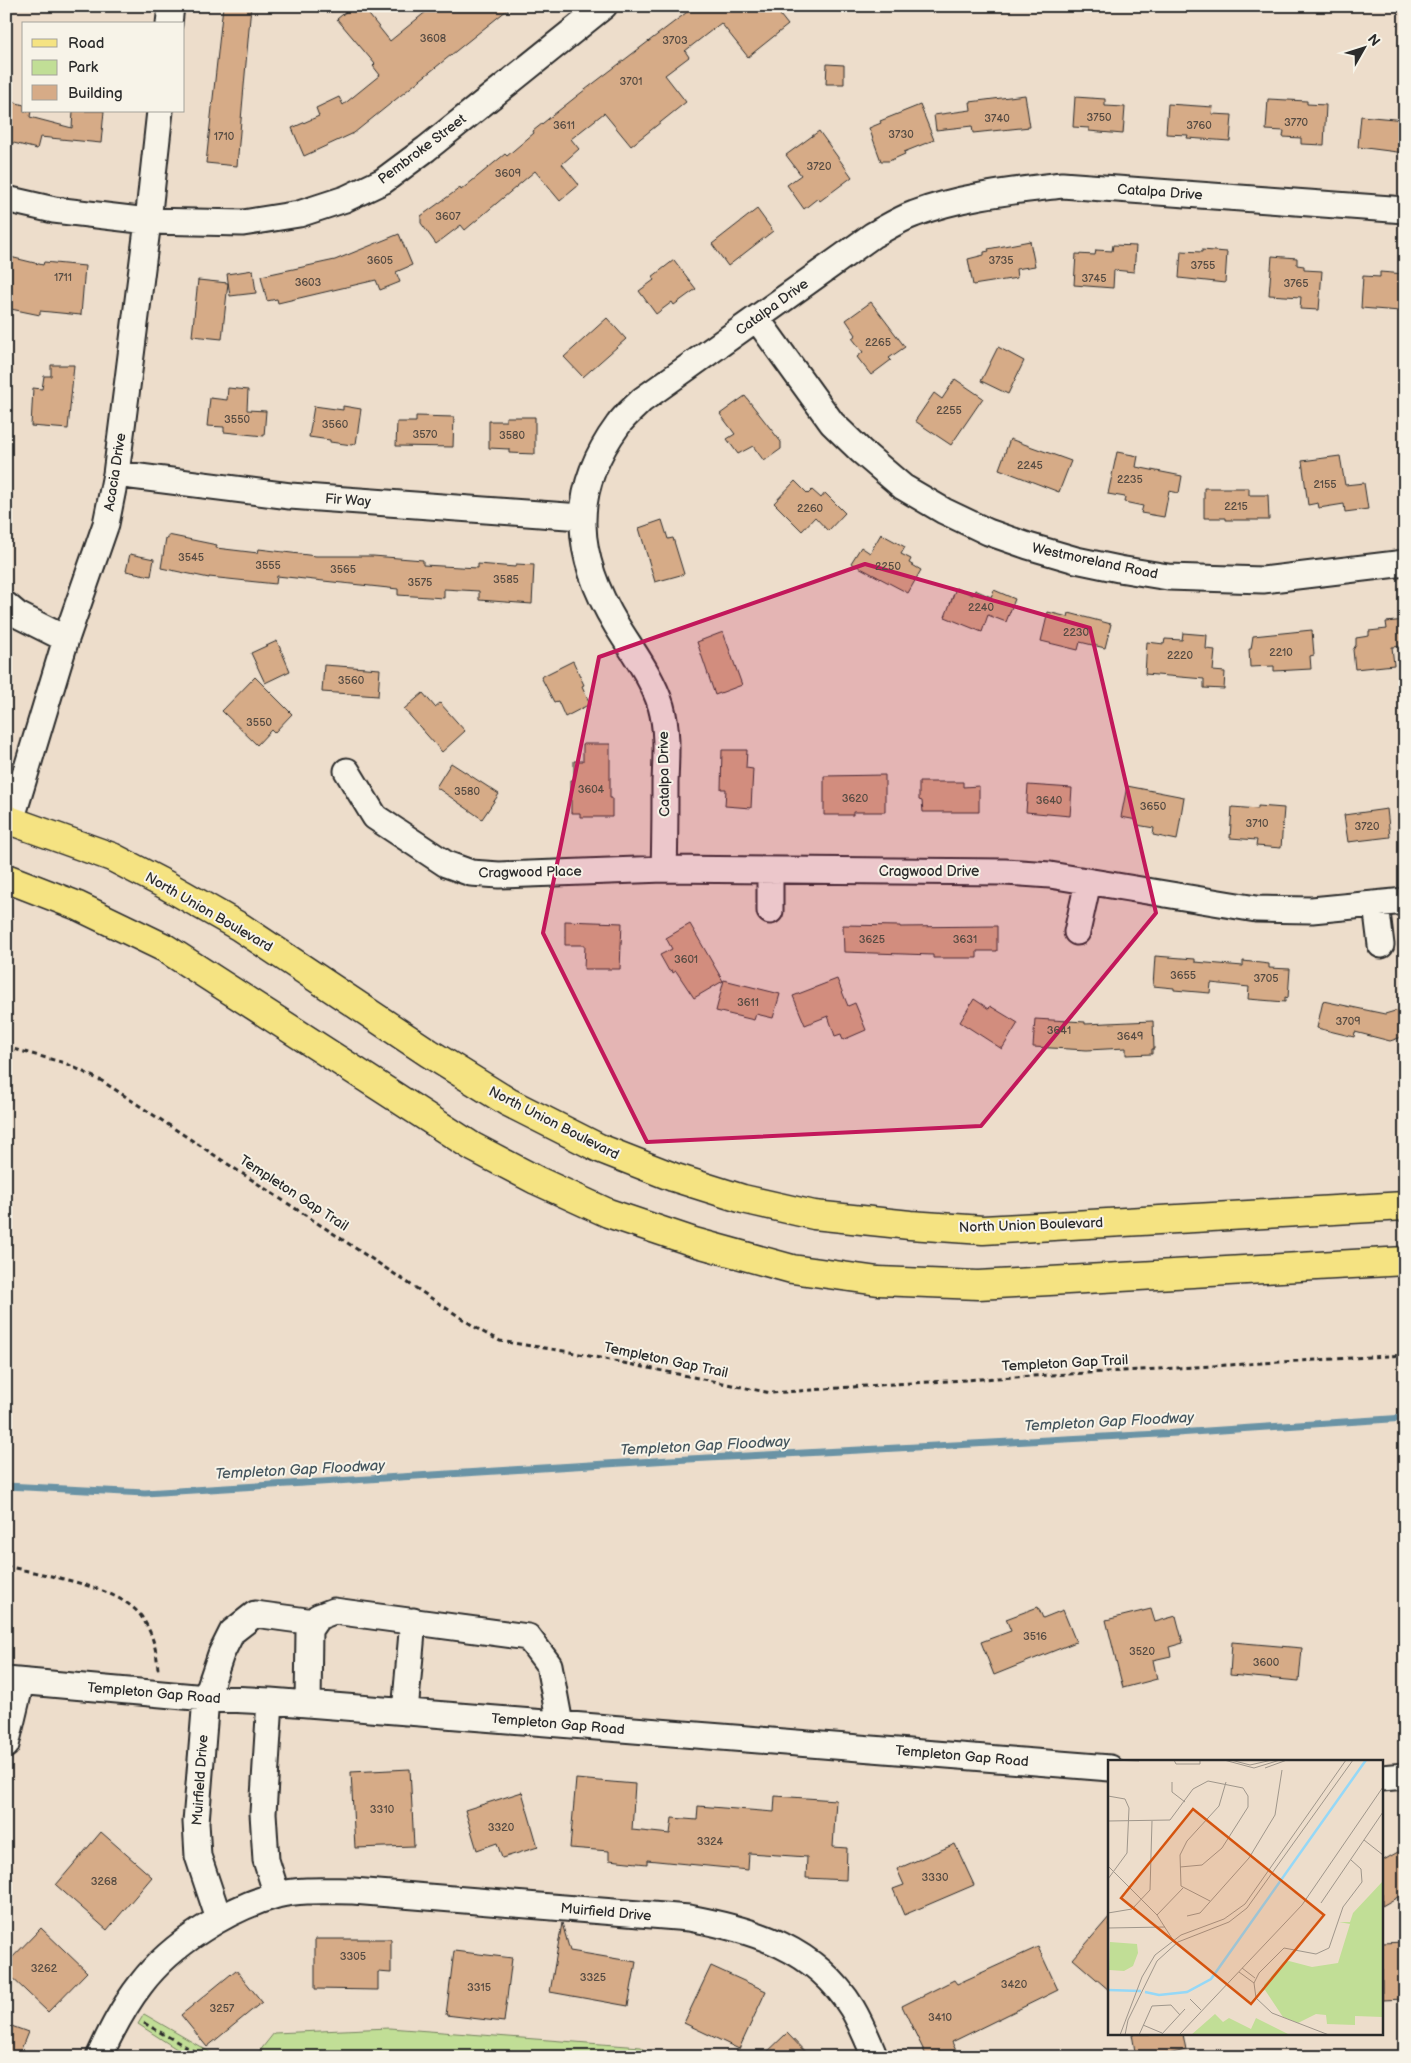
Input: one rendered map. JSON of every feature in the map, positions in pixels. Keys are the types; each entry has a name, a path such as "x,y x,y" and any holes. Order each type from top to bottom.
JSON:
{"main road":[{"name":"North Union Boulevard","path":"8,820 112,858 183,894 240,927 429,1053 508,1102 600,1148 673,1177 743,1199 814,1214 910,1225 983,1230 1405,1206"},
{"path":"6,878 78,906 165,948 481,1151 608,1214 703,1245 792,1269 878,1281 978,1285 1405,1261"}],"street":[{"path":"169,22 170,6"},
{"name":"Pembroke Street","path":"6,199 54,210 148,221 243,224 299,214 345,199 383,181 426,149 604,6"},
{"name":"Acacia Drive","path":"8,820 66,639 106,524 116,474 160,112"},
{"name":"Catalpa Drive","path":"664,869 666,737 660,706 650,682 597,590 587,558 581,517 589,480 602,448 619,423 642,400 873,235 913,214 954,201 1006,191 1062,185 1405,210"},
{"name":"Westmoreland Road","path":"756,319 832,423 861,451 903,487 944,511 988,532 1076,560 1168,577 1263,580 1405,563"},
{"name":"Fir Way","path":"116,474 290,496 581,517"},
{"path":"6,605 18,614 66,639"},
{"name":"Cragwood Place","path":"347,772 375,817 446,864 471,873 499,875 664,869"},
{"name":"Cragwood Drive","path":"664,869 1005,872 1050,875 1256,909 1312,910 1405,901"},
{"path":"770,870 770,911"},
{"path":"1077,932 1088,882"},
{"path":"1376,904 1381,945"},
{"path":"308,1704 310,1630 318,1617 334,1611 528,1637 549,1665 560,1724"},
{"name":"Muirfield Drive","path":"219,1919 198,1856 196,1822 206,1698 221,1654 232,1632 255,1614 314,1622"},
{"path":"405,1712 413,1622"},
{"path":"7,1739 14,1681"},
{"name":"Templeton Gap Road","path":"14,1681 206,1698 270,1701 1108,1768"},
{"path":"270,1701 263,1813 266,1860 277,1895"},
{"path":"1384,1778 1405,1776"},
{"name":"Muirfield Drive","path":"99,2057 122,2010 142,1982 182,1944 219,1919 277,1895 314,1891 353,1891 689,1918 754,1932 783,1945 823,1974 851,2007 875,2057"}],"path":[{"name":"Templeton Gap Trail","path":"6,1047 65,1063 102,1081 480,1331 500,1340 570,1352 771,1393 893,1384 1405,1355"},
{"path":"6,1566 97,1588 130,1606 141,1616 151,1632 156,1651 160,1694"},
{"path":"142,2021 204,2057"}],"highlighted area":[{"path":"865,564 1090,628 1156,913 981,1126 647,1142 543,933 599,657"}],"green space":[{"path":"144,2014 218,2057 189,2057 138,2024"},
{"path":"389,2028 641,2047 655,2057 255,2057 274,2033"}],"building":[{"path":"223,6 251,6 237,166 206,163"},
{"path":"353,6 362,6 390,41 433,6 512,6 354,133 304,156 292,128 319,116 316,108 339,97 343,105 380,75 373,66 375,64 337,19"},
{"path":"695,6 773,6 788,25 748,57 721,23 685,51 689,57 665,75 686,102 631,146 604,113 571,139 579,149 562,164 579,185 560,201 535,171 465,230 461,225 436,244 421,223 421,216 460,188 461,190 505,154 507,156 534,133 533,131"},
{"path":"827,64 844,65 844,84 826,84"},
{"path":"1025,95 1030,127 973,133 972,126 936,130 934,115 971,110 970,102"},
{"path":"1075,97 1105,99 1105,106 1125,107 1123,134 1089,131 1089,128 1073,127"},
{"path":"1268,99 1307,101 1307,104 1326,105 1324,145 1301,144 1301,138 1283,137 1284,131 1266,130"},
{"path":"6,100 22,104 22,112 31,112 30,117 72,128 73,112 104,112 101,143 40,137 37,149 6,141"},
{"path":"1168,104 1213,107 1212,114 1232,115 1230,141 1187,138 1188,135 1166,134"},
{"path":"920,105 934,140 904,152 905,154 889,161 881,161 869,128 881,123 880,121"},
{"path":"1361,116 1405,120 1405,153 1358,147"},
{"path":"819,131 852,177 820,201 818,198 804,209 787,185 801,175 786,155"},
{"path":"757,209 773,231 728,266 712,244"},
{"path":"399,234 412,265 396,272 400,282 380,290 376,280 278,303 277,299 267,301 261,276 335,260"},
{"path":"1030,241 1035,266 1016,269 1017,278 973,285 968,259 984,255 984,252 989,251 988,249"},
{"path":"1113,245 1136,246 1134,272 1114,270 1113,288 1074,285 1076,254 1095,255 1096,250 1112,251"},
{"path":"1202,250 1227,252 1225,283 1179,278 1181,251 1202,252"},
{"path":"6,256 43,265 44,262 85,266 81,315 40,311 40,315 6,308"},
{"path":"1272,256 1297,258 1297,265 1304,266 1304,270 1322,271 1319,310 1300,309 1301,297 1269,295"},
{"path":"674,260 696,289 674,305 672,302 656,314 639,291 654,280 652,277"},
{"path":"253,270 256,293 230,296 227,274"},
{"path":"1380,272 1405,274 1405,292 1401,292 1400,311 1361,308 1363,276 1380,277"},
{"path":"198,280 228,283 222,339 192,336"},
{"path":"871,302 905,347 889,358 891,360 871,375 857,357 863,352 852,338 856,335 846,320"},
{"path":"607,318 626,339 583,377 564,357"},
{"path":"998,347 1024,361 1008,394 981,381"},
{"path":"51,365 74,365 68,429 31,426 33,388 42,389 44,376 51,376"},
{"path":"955,379 983,398 951,445 915,421 934,393 942,399"},
{"path":"228,388 248,390 247,410 266,411 264,436 224,432 224,427 207,426 210,398 227,400"},
{"path":"745,396 781,442 781,449 764,461 753,446 738,454 727,439 735,434 720,414"},
{"path":"314,406 343,410 343,406 361,409 356,444 330,442 330,440 309,437"},
{"path":"416,416 454,417 453,447 396,446 397,422 416,422"},
{"path":"506,417 535,417 535,454 509,453 509,449 489,448 489,421 506,421"},
{"path":"1010,439 1071,461 1059,492 999,469"},
{"path":"1117,452 1138,456 1136,467 1182,476 1179,493 1169,491 1164,517 1141,513 1143,506 1124,502 1125,497 1108,494"},
{"path":"1340,456 1345,485 1364,483 1368,509 1345,512 1344,504 1319,508 1318,503 1308,505 1302,461"},
{"path":"795,481 808,494 812,490 821,498 825,493 845,513 828,531 815,517 802,531 774,503"},
{"path":"1204,488 1249,488 1249,495 1268,495 1269,520 1204,518"},
{"path":"662,520 668,539 673,538 684,574 655,582 639,528"},
{"path":"881,534 905,547 901,554 911,559 909,563 921,570 908,593 851,563 861,547 870,553"},
{"path":"168,535 217,545 216,548 258,553 259,549 316,556 373,556 423,560 423,565 478,568 478,564 515,567 516,564 534,565 532,604 479,600 479,591 444,589 444,598 398,595 398,589 277,576 276,584 209,578 161,568"},
{"path":"130,554 154,559 151,576 126,571"},
{"path":"956,588 973,595 975,590 991,597 994,590 1015,599 1006,622 988,615 982,632 945,617"},
{"path":"1048,612 1068,617 1069,613 1111,624 1105,648 1080,642 1078,650 1041,641"},
{"path":"1405,620 1405,646 1392,647 1394,665 1355,669 1353,650 1356,645 1356,638 1369,636 1369,631 1387,629 1386,622"},
{"path":"1312,630 1314,655 1310,656 1311,669 1274,671 1274,666 1250,667 1249,649 1251,649 1253,636"},
{"path":"723,632 742,685 715,695 697,642"},
{"path":"1183,633 1207,635 1206,649 1215,650 1213,671 1225,672 1224,689 1204,688 1204,679 1145,674 1147,642 1164,644 1165,639 1182,640"},
{"path":"277,641 290,671 265,683 251,653"},
{"path":"573,661 590,704 565,717 558,701 554,702 541,677"},
{"path":"324,665 380,669 378,696 322,692"},
{"path":"255,677 292,714 274,733 271,730 257,745 222,711"},
{"path":"423,693 435,707 440,703 465,731 442,752 404,709"},
{"path":"583,744 610,744 612,817 580,817 580,813 571,813 571,780 574,780 574,761 583,761"},
{"path":"722,750 747,750 746,768 753,769 751,808 725,806 726,789 721,789"},
{"path":"451,763 499,794 482,819 436,787"},
{"path":"885,775 885,812 853,812 853,815 824,815 824,776"},
{"path":"919,782 963,782 963,787 979,786 979,812 923,812 922,801 919,800"},
{"path":"1028,785 1072,788 1070,816 1026,812"},
{"path":"1127,786 1184,797 1177,840 1153,835 1154,828 1137,825 1137,820 1121,817"},
{"path":"1258,806 1284,808 1281,848 1256,846 1257,840 1230,838 1232,807 1258,809"},
{"path":"1387,809 1390,837 1348,842 1344,815"},
{"path":"565,921 622,923 620,969 584,969 585,945 565,945"},
{"path":"690,924 723,981 694,998 676,971 673,973 672,970 669,971 660,955 672,949 666,938"},
{"path":"843,925 900,927 997,926 997,951 977,951 977,958 933,958 933,955 844,952"},
{"path":"1155,956 1195,959 1195,962 1243,966 1243,961 1269,964 1269,968 1290,969 1288,998 1285,997 1285,1002 1248,999 1249,987 1211,983 1210,993 1153,986"},
{"path":"837,979 848,1006 855,1003 866,1030 843,1040 841,1034 835,1036 828,1016 805,1025 793,996"},
{"path":"724,980 780,994 773,1018 756,1014 754,1020 716,1011"},
{"path":"974,999 989,1009 990,1006 1018,1023 1002,1049 960,1022"},
{"path":"1323,1001 1385,1014 1405,1008 1405,1036 1390,1041 1355,1032 1354,1037 1317,1028"},
{"path":"1035,1019 1085,1022 1085,1024 1153,1021 1154,1049 1152,1049 1152,1054 1126,1055 1126,1048 1087,1050 1033,1047"},
{"path":"1038,1607 1043,1618 1063,1610 1076,1642 994,1675 981,1642 1011,1631 1006,1619"},
{"path":"1151,1609 1155,1622 1176,1616 1183,1643 1169,1647 1171,1656 1153,1660 1157,1679 1123,1688 1106,1620"},
{"path":"1232,1642 1302,1648 1299,1681 1230,1675"},
{"path":"410,1769 414,1846 355,1848 351,1772"},
{"path":"576,1779 635,1784 632,1830 670,1834 672,1818 697,1820 698,1806 774,1812 775,1796 836,1800 833,1847 847,1848 846,1880 806,1878 807,1857 749,1853 748,1870 647,1860 647,1864 609,1860 609,1851 570,1848"},
{"path":"522,1792 538,1847 502,1858 497,1843 477,1850 465,1810"},
{"path":"101,1832 152,1877 107,1930 56,1885"},
{"path":"955,1844 974,1885 904,1915 893,1889 904,1885 897,1869"},
{"path":"1405,1848 1405,1893 1384,1905 1384,1860"},
{"path":"1108,1918 1108,1989 1073,1959"},
{"path":"562,1923 570,1951 636,1962 628,2006 550,1992"},
{"path":"41,1928 87,1972 48,2012 6,1972 6,1964"},
{"path":"315,1939 391,1939 391,1973 378,1972 378,1990 315,1989"},
{"path":"1405,1942 1405,1999 1384,2000 1384,1943"},
{"path":"1038,1947 1058,1990 952,2042 959,2057 927,2057 902,2006 954,1980 957,1984"},
{"path":"454,1951 512,1958 504,2022 446,2015"},
{"path":"711,1966 766,1991 739,2049 684,2023"},
{"path":"236,1970 262,2002 207,2047 181,2015"},
{"path":"6,2024 28,2032 18,2057 6,2057"},
{"path":"787,2033 810,2057 762,2057"},
{"path":"1132,2036 1183,2036 1186,2050 1154,2057 1136,2057"}],"waterway":[{"name":"Templeton Gap Floodway","path":"6,1486 145,1493 670,1460 1177,1433 1405,1418"}]}
